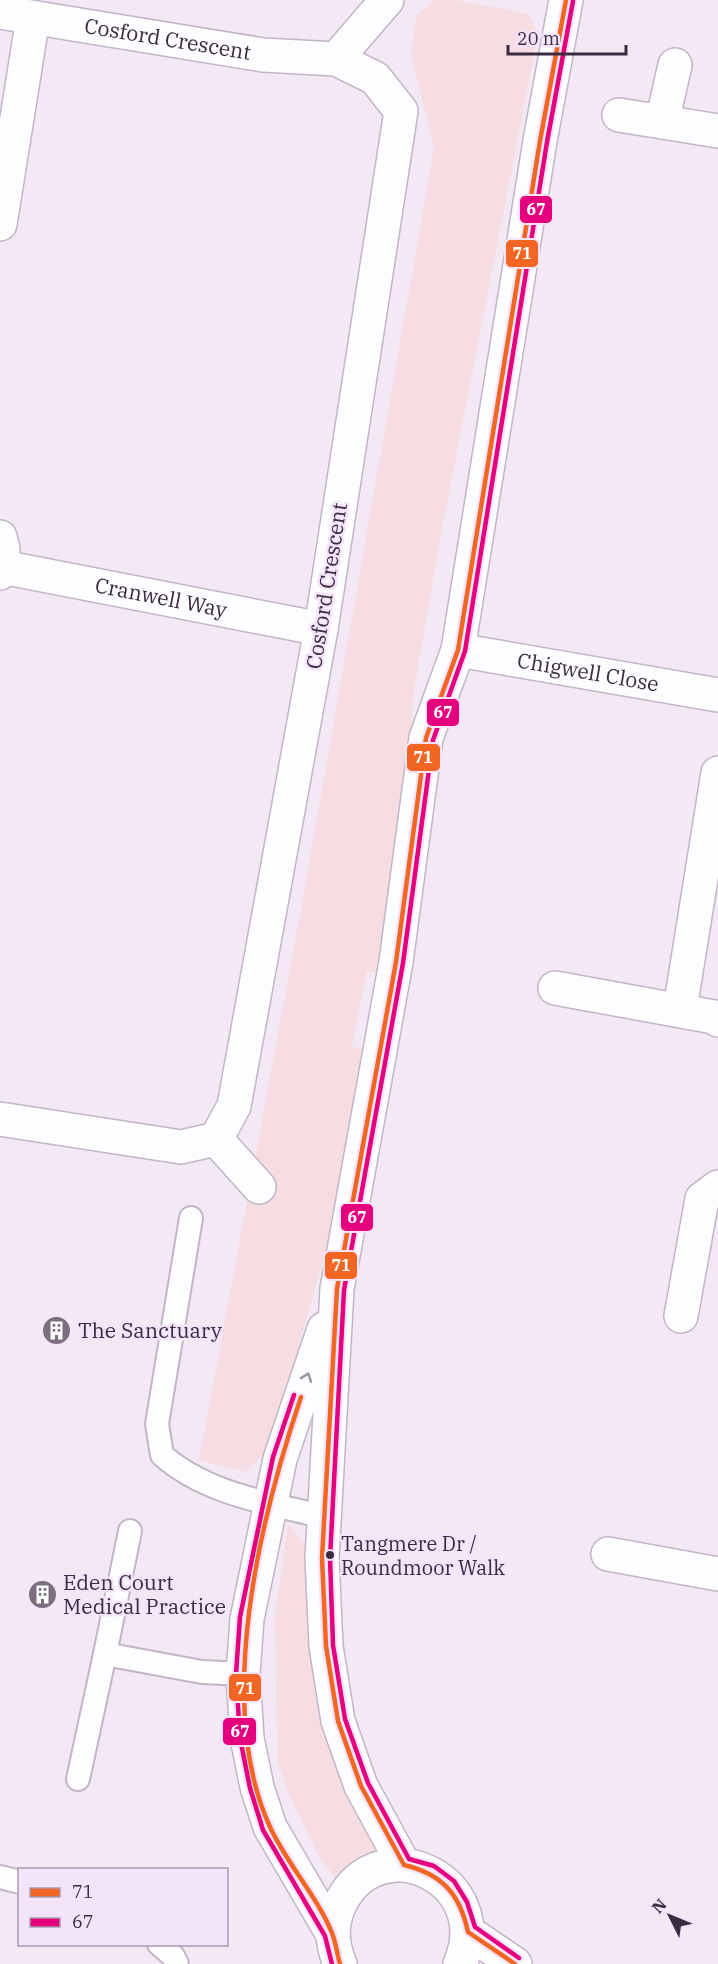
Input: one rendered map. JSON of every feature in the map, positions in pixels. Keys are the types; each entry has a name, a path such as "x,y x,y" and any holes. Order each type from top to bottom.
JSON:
{"street":[{"path":"336,59 387,0"},
{"path":"404,1865 362,1786 338,1721 326,1646 322,1558 337,1289 396,962 426,738 458,650 538,152 566,0"},
{"name":"Cosford Crescent","path":"0,12 263,55 336,59 375,78 400,111 321,629 234,1106 216,1139"},
{"path":"0,224 33,18"},
{"path":"662,122 675,65"},
{"path":"619,115 718,131"},
{"name":"Cranwell Way","path":"1,559 321,629"},
{"name":"Chigwell Close","path":"458,650 718,695"},
{"path":"680,1009 718,773"},
{"path":"555,988 680,1009 718,1020"},
{"path":"0,1119 182,1147 216,1139 259,1187"},
{"path":"681,1316 702,1199 718,1187"},
{"path":"337,1289 280,1459 247,1620 243,1674 247,1738 257,1786 270,1827 332,1933 340,1964"},
{"path":"608,1554 718,1574"},
{"path":"332,1933 336,1911 346,1892 362,1877 382,1868 404,1865 424,1869 442,1879 456,1894 465,1912 468,1932 460,1964"},
{"path":"468,1932 515,1964"}],"lane":[{"path":"191,1218 157,1424 162,1455 179,1470 212,1486 325,1517"},
{"path":"78,1779 130,1531"},
{"path":"105,1654 202,1672 243,1674"},
{"path":"0,1877 18,1882"},
{"path":"161,1946 173,1956 177,1964"}],"shaded area":[{"path":"434,0 456,0 529,14 538,35 439,545 414,691 408,772 376,972 367,972 352,1046 362,1049 328,1244 269,1449 245,1472 199,1460 303,897 434,147 411,54 416,16"},
{"path":"288,1523 310,1550 385,1853 351,1869 337,1879 320,1859 290,1797 277,1760 275,1614"}],"transit line":[{"name":"71","path":"515,1964 468,1932 465,1919 454,1896 439,1880 404,1865 361,1786 338,1721 326,1646 322,1558 337,1289 396,962 426,738 458,650 540,141 566,0"},
{"name":"67","path":"519,1958 475,1927 467,1902 454,1881 434,1866 409,1859 368,1783 345,1719 333,1645 330,1558 344,1290 403,963 433,740 465,651 547,142 573,1"},
{"name":"67","path":"294,1395 273,1457 240,1617 236,1674 240,1738 250,1788 263,1830 325,1936 332,1964"},
{"name":"71","path":"301,1397 271,1498 258,1555 249,1612 244,1670 245,1726 254,1778 270,1827 326,1919 340,1964"}],"place":[{"name":"The Sanctuary","path":"57,1331"},
{"name":"Tangmere Dr / Roundmoor Walk","path":"330,1555"},
{"name":"Eden Court Medical Practice","path":"42,1595"}]}
